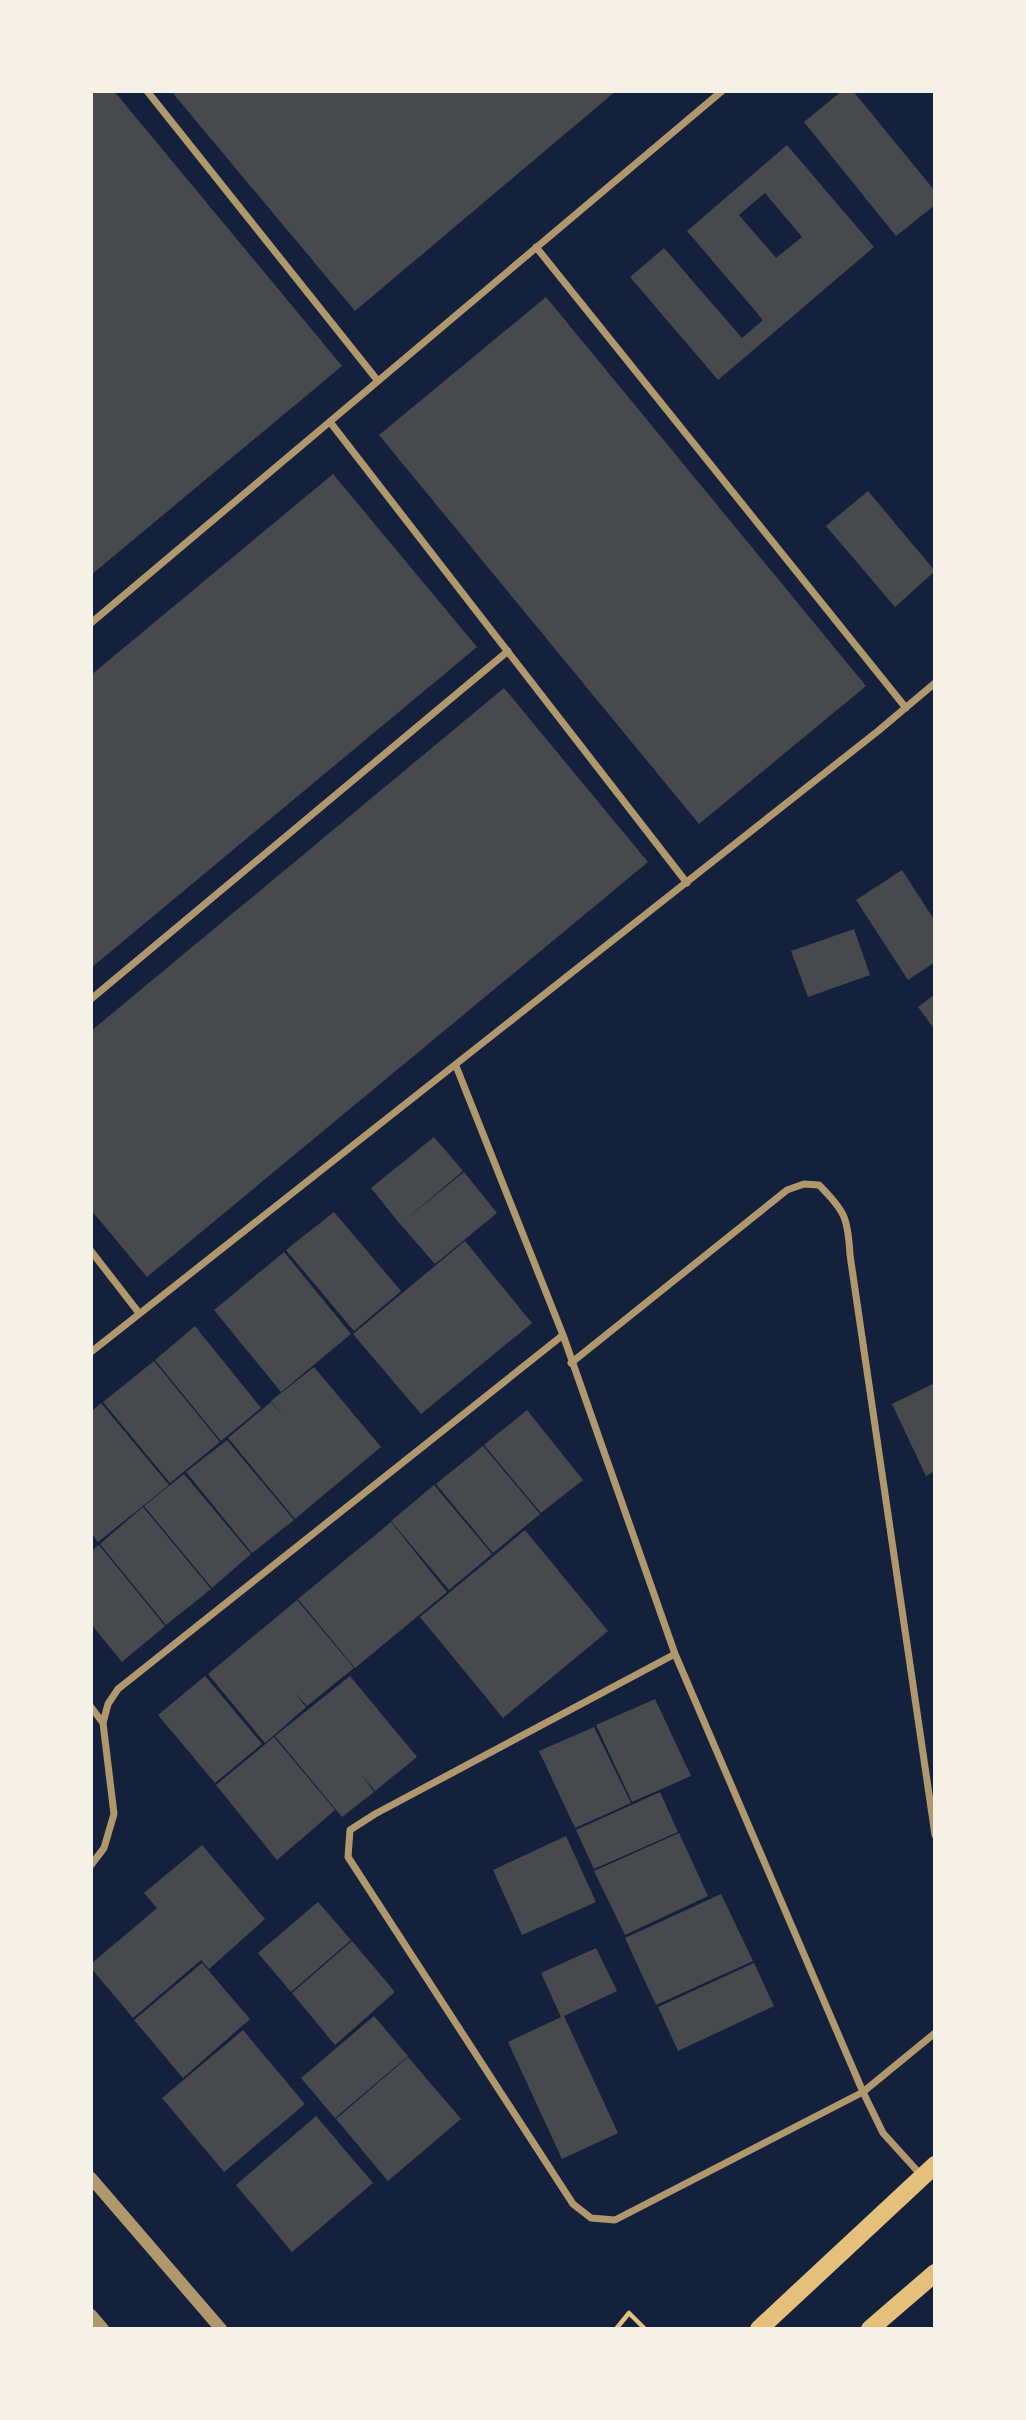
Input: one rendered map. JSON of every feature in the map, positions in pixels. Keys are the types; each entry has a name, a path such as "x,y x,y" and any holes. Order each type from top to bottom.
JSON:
{"main road":[{"path":"759,2329 929,2171"},
{"path":"870,2329 935,2273"}],"street":[{"path":"147,91 378,381"},
{"path":"91,623 722,91"},
{"path":"536,247 906,708"},
{"path":"330,422 687,883"},
{"path":"91,999 508,651"},
{"path":"91,1352 687,883 935,683"},
{"path":"456,1066 563,1335 675,1654 883,2133 929,2171"},
{"path":"571,1363 788,1190 804,1184 819,1185 836,1202 848,1223 850,1255 935,1835"},
{"path":"91,1251 139,1313"},
{"path":"91,1865 104,1848 114,1814 103,1723 108,1704 118,1689 563,1335"},
{"path":"675,1654 350,1830 348,1857 573,2204 591,2218 615,2220 863,2092 935,2033"},
{"path":"91,1707 103,1723"},
{"path":"91,2178 221,2329"},
{"path":"91,2315 103,2329"}],"path":[{"path":"616,2329 629,2313 646,2329"}],"building":[{"path":"91,91 114,91 342,366 91,575"},
{"path":"171,91 616,91 355,311"},
{"path":"842,91 853,91 935,191 935,205 896,236 804,122"},
{"path":"787,145 874,247 718,380 630,277 664,248 742,338 763,320 687,231","holes":["765,193 802,237 776,258 739,215"]},
{"path":"546,297 866,686 699,824 379,435"},
{"path":"333,474 477,647 91,968 91,675"},
{"path":"868,491 935,571 895,607 826,526"},
{"path":"504,688 648,862 147,1277 91,1210 91,1031"},
{"path":"902,870 935,921 935,962 908,980 856,900"},
{"path":"854,929 870,975 808,997 791,951"},
{"path":"935,994 935,1030 918,1007"},
{"path":"434,1137 463,1171 400,1224 371,1188"},
{"path":"464,1172 497,1213 435,1264 400,1224"},
{"path":"334,1212 401,1291 354,1331 286,1250"},
{"path":"465,1241 532,1323 421,1414 353,1334"},
{"path":"284,1252 351,1334 281,1392 214,1310"},
{"path":"195,1326 261,1408 221,1441 155,1360"},
{"path":"154,1361 220,1442 170,1483 103,1402"},
{"path":"314,1367 381,1447 295,1519 228,1438 271,1402 285,1418 271,1401"},
{"path":"935,1383 935,1471 926,1476 892,1404"},
{"path":"101,1403 169,1485 98,1542 91,1533 91,1412"},
{"path":"527,1410 583,1480 541,1513 484,1445"},
{"path":"227,1440 294,1520 252,1553 186,1472"},
{"path":"483,1446 540,1514 493,1553 436,1484"},
{"path":"184,1474 251,1554 212,1588 144,1506"},
{"path":"434,1485 492,1554 449,1590 391,1521"},
{"path":"143,1507 211,1589 166,1625 100,1544"},
{"path":"391,1522 447,1592 355,1668 298,1599"},
{"path":"525,1530 608,1631 503,1718 420,1617"},
{"path":"99,1545 165,1626 122,1662 91,1624 91,1551"},
{"path":"297,1600 354,1668 307,1706 294,1692 306,1707 265,1743 208,1674"},
{"path":"205,1676 262,1744 215,1783 158,1715"},
{"path":"350,1676 417,1757 375,1791 361,1774 374,1792 342,1817 275,1736"},
{"path":"655,1699 691,1776 632,1802 596,1725"},
{"path":"594,1727 631,1803 575,1828 539,1751"},
{"path":"274,1737 335,1810 277,1860 216,1785"},
{"path":"660,1792 678,1832 594,1869 576,1830"},
{"path":"679,1833 708,1896 625,1935 594,1871"},
{"path":"566,1836 596,1902 522,1935 493,1870"},
{"path":"202,1845 265,1919 209,1969 201,1960 133,2018 91,1968 91,1964 157,1908 144,1893"},
{"path":"721,1894 753,1961 656,2005 625,1938"},
{"path":"318,1902 351,1940 291,1992 258,1953"},
{"path":"352,1941 395,1992 335,2045 292,1993"},
{"path":"596,1948 617,1991 564,2016 618,2133 562,2159 508,2042 561,2017 541,1973"},
{"path":"202,1963 250,2019 183,2078 134,2020"},
{"path":"754,1963 774,2006 678,2051 658,2007"},
{"path":"374,2016 408,2056 335,2118 301,2078"},
{"path":"243,2030 305,2104 224,2172 162,2098"},
{"path":"408,2057 461,2119 388,2181 336,2119"},
{"path":"316,2116 373,2183 292,2252 236,2185"}]}
